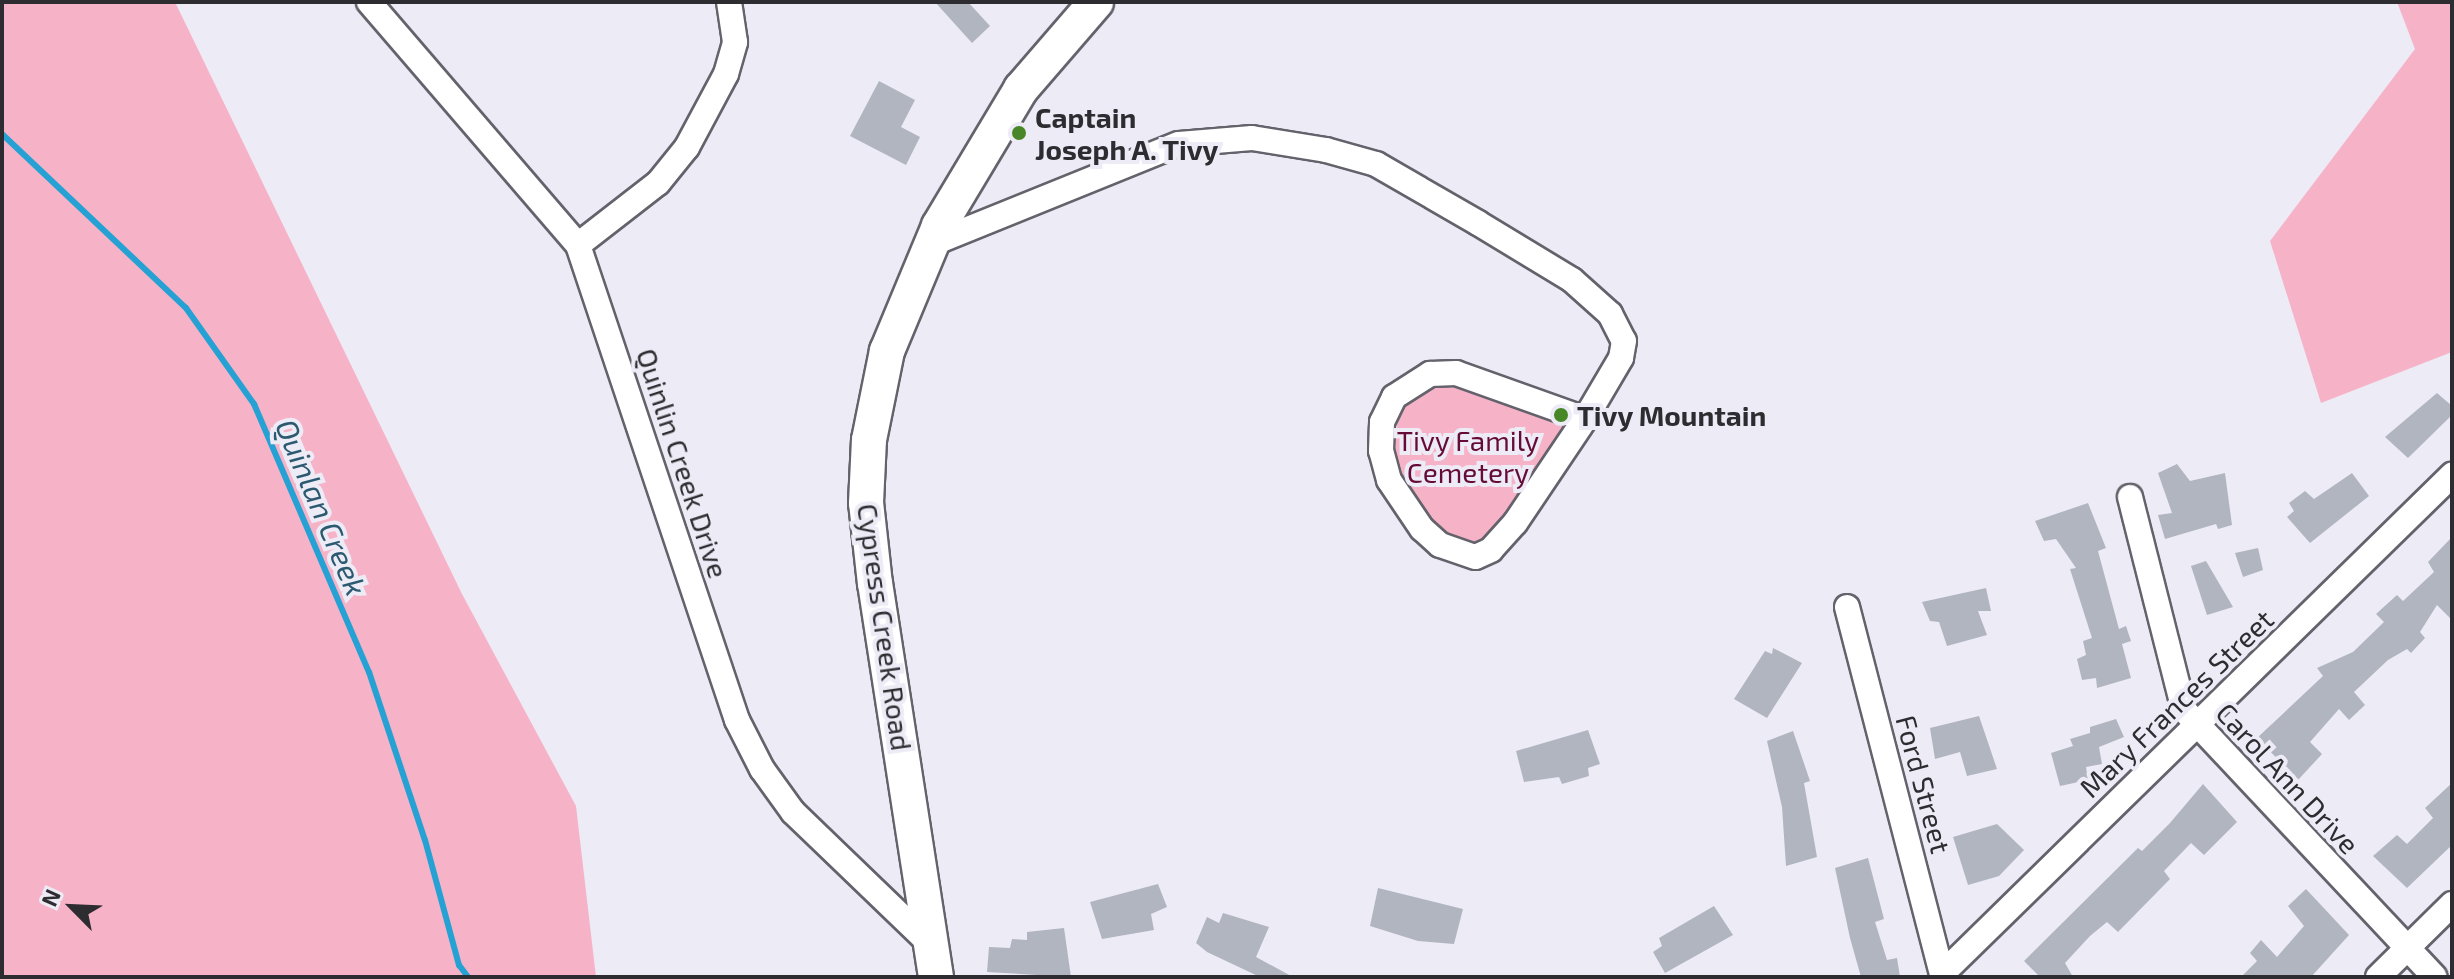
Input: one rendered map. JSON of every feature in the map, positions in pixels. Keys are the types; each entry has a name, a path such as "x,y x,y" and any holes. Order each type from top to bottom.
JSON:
{"main road":[{"name":"Cypress Creek Road","path":"934,961 866,503 869,440 887,351 931,244 1021,89 1096,2"}],"street":[{"name":"Quinlin Creek Drive","path":"369,2 578,245 737,720 762,769 793,812 934,961"},
{"path":"578,245 658,183 687,147 729,63 735,42 729,2"},
{"path":"931,244 1062,187 1179,144 1252,138 1326,150 1376,164 1572,280 1610,314 1624,341 1621,358 1585,419 1515,523 1491,550 1475,557 1449,550 1422,529 1389,480 1381,451 1385,410 1409,383 1430,374 1478,378 1551,410 1585,419"},
{"name":"Mary Frances Street","path":"1943,975 2452,475"},
{"name":"Carol Ann Drive","path":"2130,497 2173,680 2197,725 2435,977"},
{"name":"Ford Street","path":"1847,607 1943,975"},
{"path":"2378,977 2452,904"}],"green space":[{"path":"2,2 175,2 462,594 576,806 596,977 2,977"},
{"path":"2397,2 2452,2 2452,352 2321,403 2270,241 2415,49"},
{"name":"Tivy Family Cemetery","path":"1445,382 1574,424 1523,504 1483,541 1466,544 1444,537 1424,517 1398,466 1394,439 1399,416 1409,399"}],"building":[{"path":"935,2 968,2 990,26 972,43"},
{"path":"879,81 915,100 901,127 920,137 906,165 850,136"},
{"path":"2437,393 2452,406 2452,415 2408,458 2385,437"},
{"path":"2177,464 2190,481 2225,473 2232,525 2218,529 2216,524 2165,539 2158,515 2172,513 2158,473"},
{"path":"2352,473 2369,496 2310,543 2287,517 2294,511 2289,503 2305,491 2314,499"},
{"path":"2088,503 2106,548 2098,551 2119,629 2126,626 2131,641 2122,644 2131,678 2097,688 2096,678 2082,680 2077,659 2086,655 2083,641 2092,638 2070,569 2076,568 2056,539 2044,541 2035,521"},
{"path":"2452,537 2452,620 2437,605 2420,632 2425,638 2411,653 2407,649 2388,660 2354,692 2365,705 2349,720 2339,709 2310,742 2322,754 2298,780 2257,738 2323,676 2317,668 2353,652 2384,622 2376,614 2397,595 2403,601 2434,572 2428,562"},
{"path":"2258,548 2263,570 2243,577 2235,553"},
{"path":"2206,561 2233,607 2207,615 2191,566"},
{"path":"1986,588 1991,611 1978,611 1987,635 1947,646 1939,622 1930,621 1922,602"},
{"path":"1773,648 1802,663 1767,718 1734,699 1765,651 1772,654"},
{"path":"1979,716 1997,769 1967,776 1960,752 1935,759 1930,728"},
{"path":"2116,719 2124,737 2099,747 2102,764 2086,767 2088,780 2060,786 2051,753 2073,746 2070,739 2090,733 2090,727"},
{"path":"1588,730 1600,764 1588,768 1589,776 1562,784 1559,777 1524,782 1516,751"},
{"path":"1793,731 1810,781 1804,783 1817,857 1786,866 1782,807 1767,741"},
{"path":"2452,783 2452,845 2407,888 2373,856 2397,835 2407,844 2433,818 2425,808"},
{"path":"2203,784 2237,822 2204,855 2191,843 2164,871 2170,879 2118,932 2107,922 2090,936 2065,963 2073,977 2040,977 2024,961 2138,848 2142,851"},
{"path":"1997,824 2024,850 1999,876 1968,885 1953,837"},
{"path":"1868,858 1884,919 1875,922 1887,960 1897,958 1900,977 1861,977 1850,938 1835,868"},
{"path":"1158,884 1167,907 1151,914 1154,930 1102,939 1090,902"},
{"path":"1378,888 1463,909 1454,944 1418,941 1370,926"},
{"path":"2306,889 2349,935 2311,977 2241,977 2257,961 2250,953 2261,940 2277,957 2304,926 2288,906"},
{"path":"1714,906 1733,935 1665,973 1653,952 1662,946 1659,938"},
{"path":"1223,913 1269,927 1256,957 1293,977 1260,977 1207,952 1196,943 1207,917 1219,923"},
{"path":"1064,928 1071,977 987,972 989,947 1010,948 1012,939 1027,940 1027,932"}],"waterway":[{"name":"Quinlan Creek","path":"2,134 186,308 254,404 369,672 425,840 459,965 468,977"}],"place":[{"name":"Captain Joseph A. Tivy","path":"1019,133"},
{"name":"Tivy Mountain","path":"1561,415"}]}
